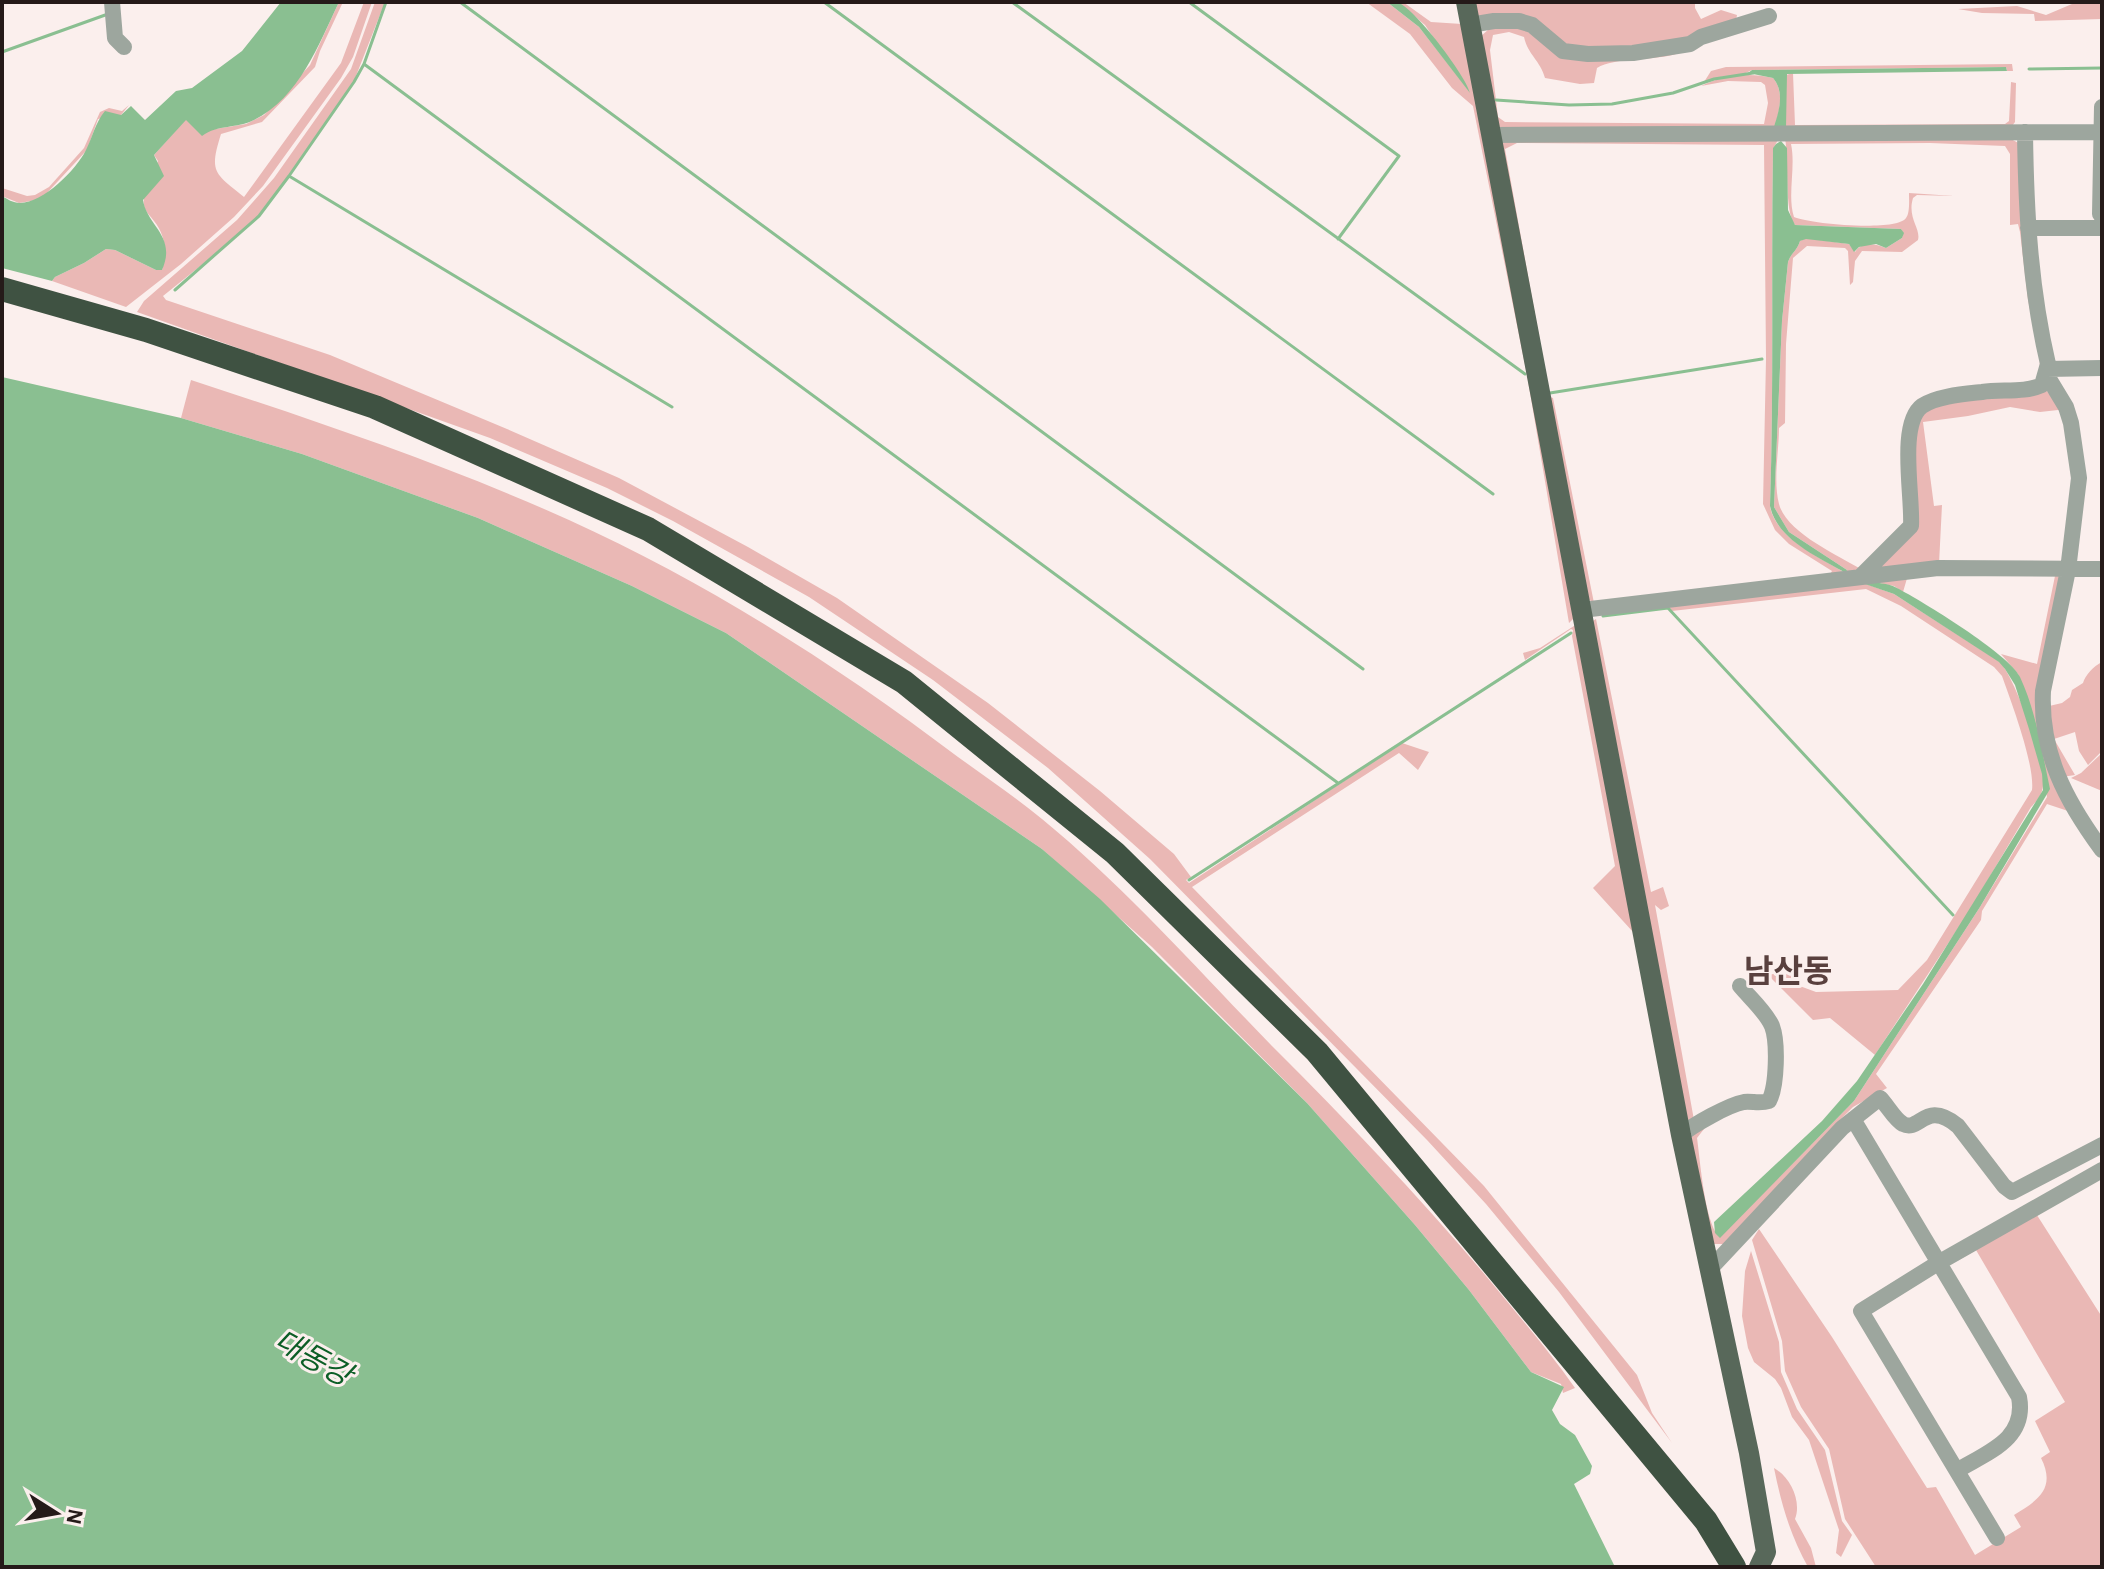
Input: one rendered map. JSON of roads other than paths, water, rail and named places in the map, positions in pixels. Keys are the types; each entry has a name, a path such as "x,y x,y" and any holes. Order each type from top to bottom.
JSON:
{"highway":[{"path":"2,289 146,330 375,407 648,529 904,682 1115,853 1317,1052 1706,1521 1734,1567"}],"main road":[{"path":"1466,2 1681,1135 1749,1453 1766,1552 1759,1567"}],"street":[{"path":"112,2 115,38 124,47"},
{"path":"1470,25 1519,21 1532,25 1563,51 1603,54 1633,53 1690,44 1701,37 1769,16"},
{"path":"2102,107 2102,216"},
{"path":"2025,132 2033,291 2047,372 2066,407 2078,458 2077,500 2068,570 2043,691 2045,729 2050,759 2058,778 2076,814 2102,850"},
{"path":"1492,135 2102,132"},
{"path":"2028,228 2102,228"},
{"path":"2047,372 2102,368"},
{"path":"1860,577 1911,526 1909,435 1912,418 1922,407 1970,394 2032,389 2042,385 2047,372"},
{"path":"1582,610 1938,568 2102,569"},
{"path":"1681,1135 1694,1125 1744,1102 1760,1104 1769,1101 1773,1094 1776,1057 1771,1023 1740,986"},
{"path":"1710,1269 1853,1119 1880,1098 1902,1124 1909,1125 1941,1115 1958,1126 2012,1192 2102,1145"},
{"path":"1853,1119 2019,1397 2020,1421 2015,1430 2003,1442 1958,1470"},
{"path":"1997,1538 1861,1311 1938,1263 2102,1170"}],"water":[{"path":"281,2 339,2 306,68 270,110 248,123 214,130 202,136 186,120 154,155 164,176 143,200 164,240 166,258 162,270 106,249 52,281 2,268 2,196 20,203 48,192 67,176 81,158 105,111 121,115 131,106 145,120 176,91 192,88 242,51"},
{"path":"1387,2 1399,3 1407,8 1428,30 1470,93 1419,27"},
{"path":"2006,67 2007,71 1787,74 1786,127 1774,127 1780,95 1777,83 1773,78 1748,73 1752,70"},
{"path":"1781,141 1787,148 1788,210 1795,225 1901,229 1904,233 1902,238 1886,248 1876,244 1859,247 1854,252 1849,244 1806,239 1800,241 1788,262 1782,321 1774,507 1789,532 1847,570 1846,573 1790,538 1774,518 1770,506 1773,148"},
{"name":"대동강","path":"2,377 181,418 302,454 478,518 632,586 726,633 1042,849 1100,899 1307,1103 1415,1225 1531,1372 1564,1387 1552,1410 1560,1424 1575,1435 1592,1466 1590,1474 1574,1484 1615,1567 2,1567"},
{"path":"1867,581 1893,586 1925,604 1983,642 2013,667 2030,704 2050,789 1980,907 1854,1101 1720,1238 1715,1233 1714,1222 1822,1121 1857,1081 1923,984 2043,790 2042,774 2029,729 2015,685 2005,669 1999,662 1894,594 1865,584"}],"waterway":[{"path":"175,290 259,216 289,176 354,82 364,64 386,2"},
{"path":"460,2 1363,669"},
{"path":"824,2 1493,494"},
{"path":"1012,2 1525,374"},
{"path":"1189,2 1399,156 1338,239"},
{"path":"2,52 108,14"},
{"path":"364,64 1338,783"},
{"path":"2029,69 2102,68"},
{"path":"1496,100 1569,105 1612,104 1673,93 1714,79 1753,73"},
{"path":"289,176 672,407"},
{"path":"1550,393 1762,359"},
{"path":"1603,616 1668,608 1953,915"},
{"path":"1189,880 1571,633"}],"district":[{"name":"남산동","path":"1788,971"}]}
